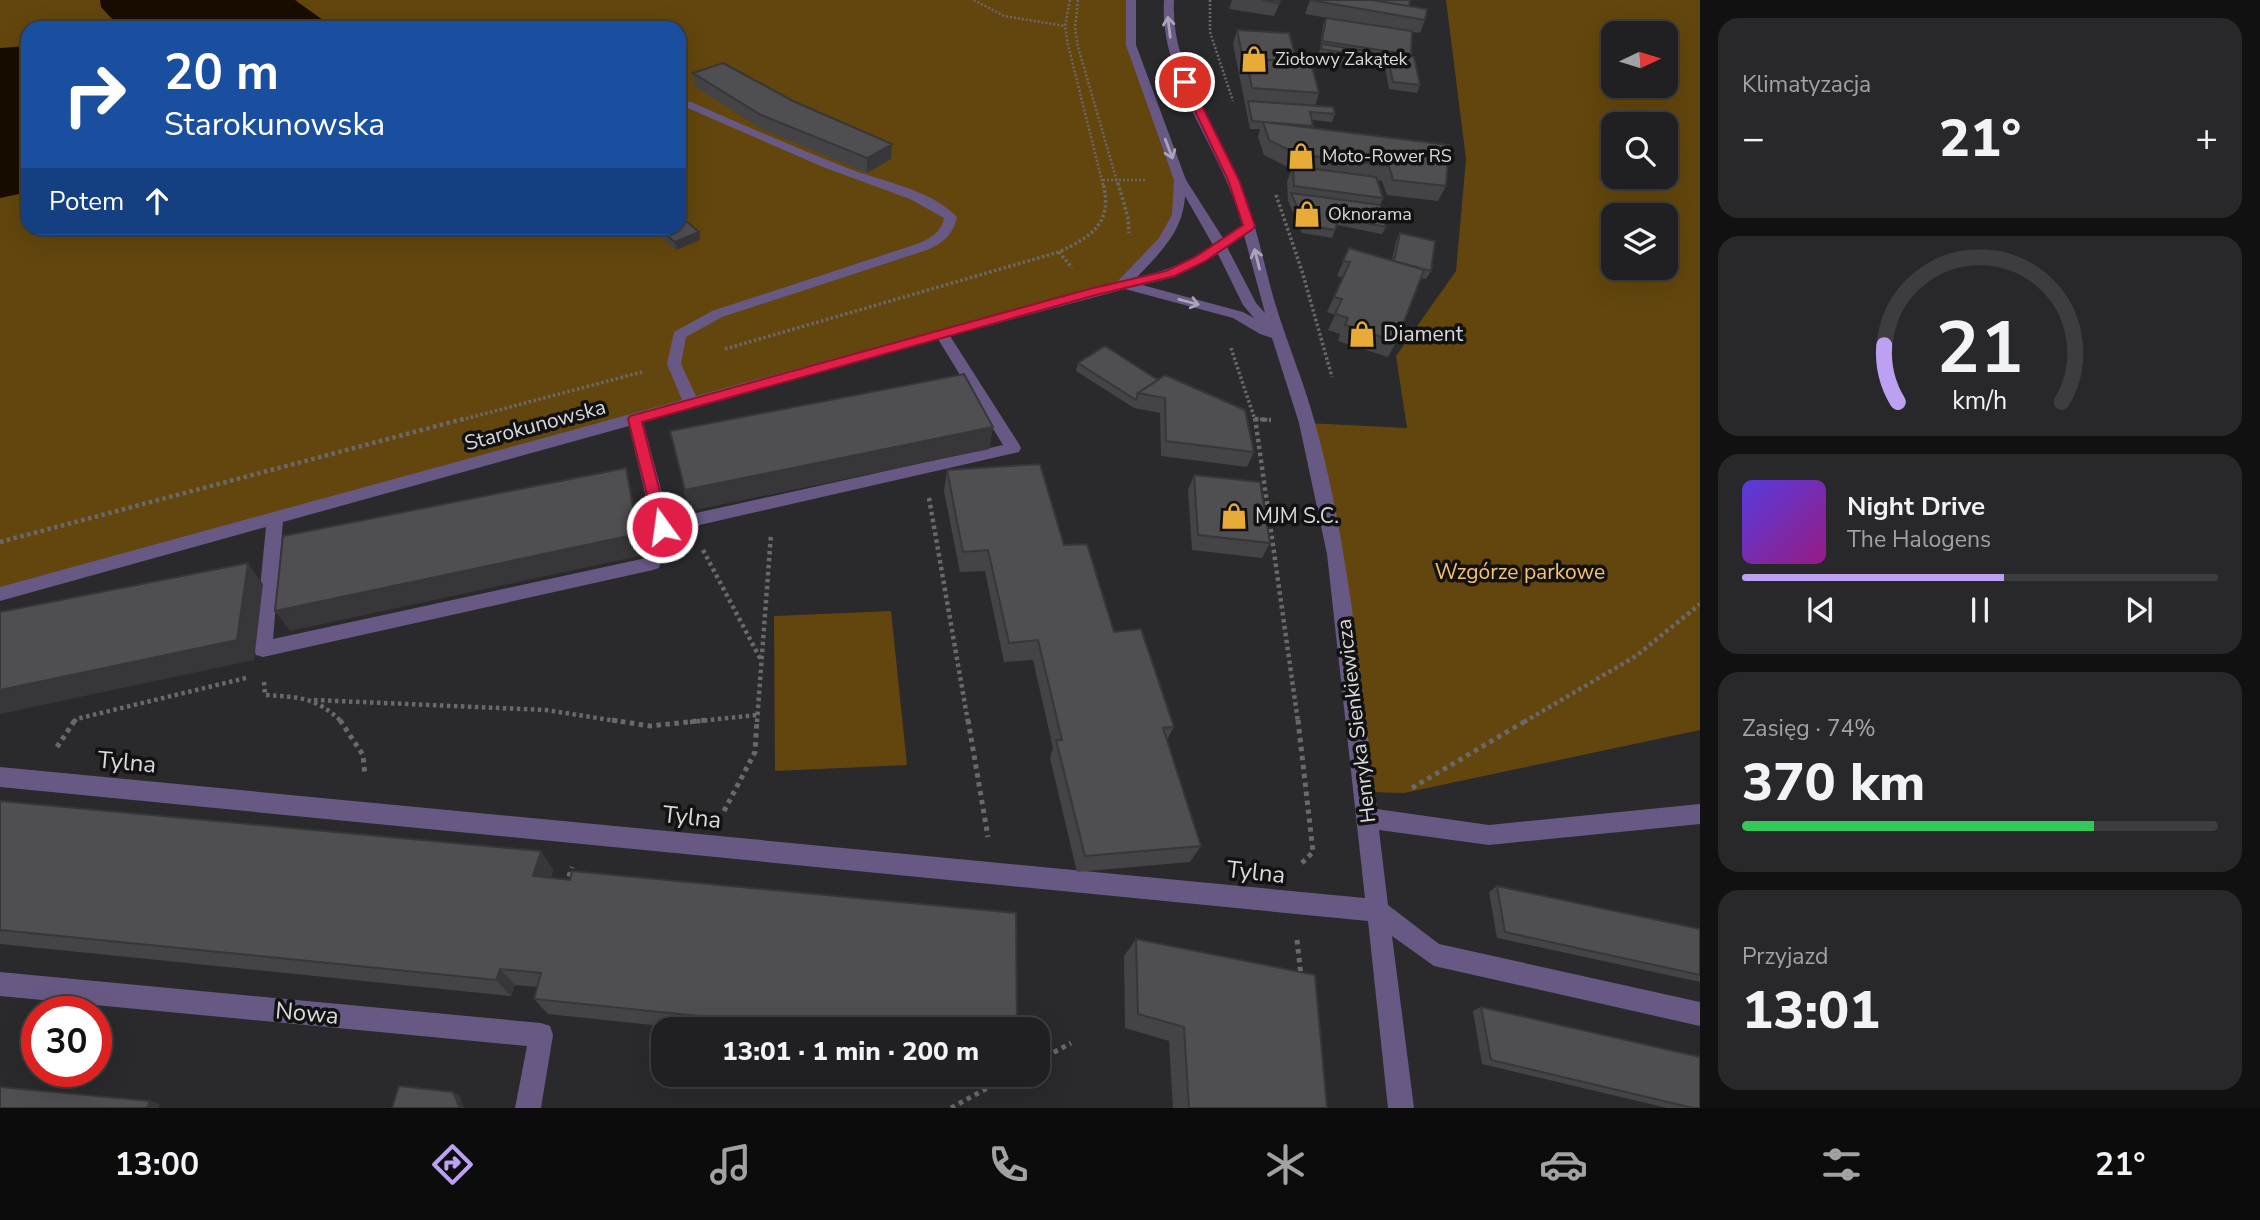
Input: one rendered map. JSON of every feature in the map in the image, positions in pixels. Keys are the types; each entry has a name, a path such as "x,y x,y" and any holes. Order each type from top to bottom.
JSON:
{"street":[{"name":"Henryka Sienkiewicza","path":"1131,0 1131,45 1181,180 1207,219 1250,305 1279,339"},
{"name":"Henryka Sienkiewicza","path":"1170,0 1168,16 1177,64 1233,180 1249,226 1279,339 1307,423 1336,554 1401,1108"},
{"path":"687,104 847,172 919,198 937,206 951,217 949,228 939,239 922,247 717,314 679,335 674,364 692,405"},
{"path":"1123,284 1165,240 1178,215 1181,180"},
{"path":"1123,284 1170,274 1200,260 1249,226"},
{"path":"1123,284 1238,315 1279,339"},
{"name":"Starokunowska","path":"0,594 1123,284"},
{"path":"662,527 1013,448 942,334"},
{"path":"275,519 263,649 653,563 662,527 635,419"},
{"name":"Tylna","path":"0,777 1378,911"},
{"path":"1368,818 1489,835 1700,814"},
{"path":"1378,911 1434,954 1700,1014"},
{"name":"Nowa","path":"0,984 541,1035 528,1108"}],"path":[{"path":"974,0 1004,16 1065,26"},
{"path":"1103,180 1181,180"},
{"path":"1059,253 1093,292"},
{"path":"1231,346 1255,419 1305,773 1313,852 1290,873 1302,985"},
{"path":"924,468 994,873"},
{"path":"706,845 755,752 773,501"},
{"path":"688,520 761,661"},
{"path":"1365,792 1404,793 1636,656 1700,604"},
{"path":"263,673 265,695 314,700 545,710 650,726 757,715"},
{"path":"76,719 250,677"},
{"path":"314,700 344,724 361,748 366,768 356,811"},
{"path":"1050,1054 1071,1043"},
{"path":"951,1108 989,1087"}],"green space":[{"path":"0,0 1131,0 1131,45 1180,180 1178,215 1123,284 0,594"},
{"name":"Wzgórze parkowe","path":"1446,0 1700,0 1700,730 1404,793 1365,792 1307,423 1407,428 1396,356 1456,271 1466,159"},
{"path":"891,611 907,765 775,771 774,616"}],"shaded area":[{"path":"100,0 295,0 324,21 114,21 101,7"},
{"path":"21,46 21,194 0,198 0,48"}],"building":[{"path":"1310,0 1371,0 1427,9 1425,20"},
{"path":"1372,0 1410,0 1409,6"},
{"path":"1326,18 1412,31 1411,55 1322,41"},
{"path":"1237,30 1289,33 1297,62 1246,58 1244,64"},
{"path":"1322,44 1372,52 1372,58 1357,56 1357,60 1339,57 1340,52 1321,49"},
{"path":"1387,54 1414,57 1420,85 1393,82"},
{"path":"1246,58 1311,63 1319,93 1252,88"},
{"path":"723,63 793,101 892,144 867,158 761,115 693,73"},
{"path":"1248,101 1333,107 1335,114 1310,112 1313,126 1252,121"},
{"path":"1263,122 1449,145 1446,186 1393,180 1389,166 1297,154 1269,140"},
{"path":"1293,166 1376,177 1383,198 1294,186"},
{"path":"1291,193 1380,205 1386,227 1339,217 1335,230 1305,225"},
{"path":"686,221 699,232 675,242 666,235 686,235"},
{"path":"1400,233 1435,241 1431,271 1394,261"},
{"path":"1349,248 1424,270 1396,342 1345,325 1348,318 1335,314 1342,299 1334,297 1350,262 1343,261"},
{"path":"1105,346 1158,380 1138,393 1136,400 1078,363"},
{"path":"964,374 993,427 685,490 670,431"},
{"path":"1165,375 1245,410 1254,452 1166,441 1165,398 1138,393"},
{"path":"1040,464 1064,545 1087,544 1114,632 1141,629 1174,727 1163,728 1201,846 1085,856 1056,740 1062,740 1038,640 1009,643 988,550 963,552 947,470"},
{"path":"626,468 638,534 275,611 283,536"},
{"path":"1194,475 1260,482 1270,543 1198,535"},
{"path":"248,563 237,640 0,690 0,612"},
{"path":"0,801 541,851 533,876 570,880 572,871 1016,913 1017,1017 708,1017 534,999 541,973 500,969 496,980 0,930"},
{"path":"1497,886 1700,929 1700,975 1505,932"},
{"path":"1136,939 1315,975 1327,1108 1189,1108 1184,1027 1138,1014"},
{"path":"1481,1007 1700,1057 1700,1108 1491,1060"},
{"path":"399,1086 453,1092 460,1108 392,1108"},
{"path":"0,1087 150,1101 147,1108 0,1108"}],"place":[{"name":"Ziołowy Zakątek","path":"1254,59"},
{"name":"Moto-Rower RS","path":"1301,156"},
{"name":"Oknorama","path":"1307,214"},
{"name":"Diament","path":"1362,334"},
{"name":"MJM S.C.","path":"1234,516"}],"route":[{"path":"662,527 635,419 1093,292 1170,274 1200,260 1249,226 1233,180 1185,82"}]}
